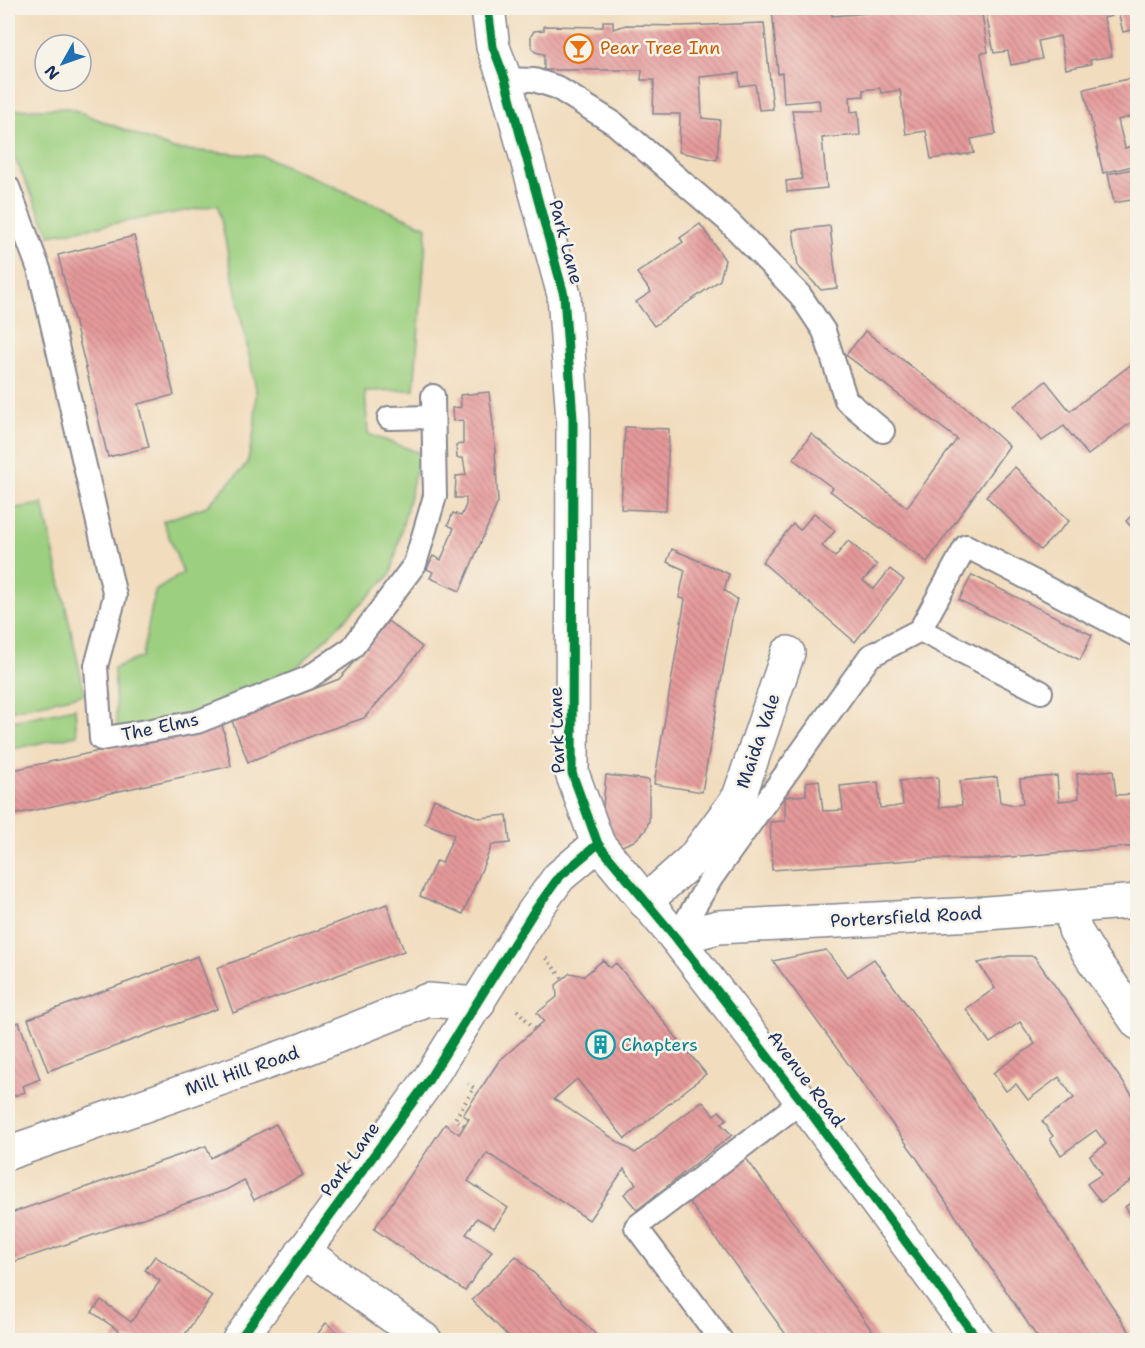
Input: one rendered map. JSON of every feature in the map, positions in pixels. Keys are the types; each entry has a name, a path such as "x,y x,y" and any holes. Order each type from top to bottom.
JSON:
{"street":[{"name":"Park Lane","path":"239,1341 428,1081 558,877 598,844 572,773 573,419 564,295 505,79 493,47 488,8"},
{"name":"Maida Vale","path":"645,902 693,859 739,797 788,653"},
{"name":"Avenue Road","path":"598,844 676,938 802,1101 978,1341"},
{"name":"Portersfield Road","path":"676,938 718,927 1071,907 1137,901"},
{"path":"1071,907 1075,930 1137,1023"},
{"name":"Mill Hill Road","path":"8,1153 305,1049 428,1000 478,1004"},
{"path":"303,1251 425,1341"}],"lane":[{"path":"505,79 534,80 556,87 615,124 728,221 800,295 824,331 846,400 883,430"},
{"name":"The Elms","path":"8,187 40,272 114,596 96,666 101,739 197,722 308,678 352,648 415,564 435,496 433,406 389,417"},
{"path":"676,938 712,877 870,656 920,630 966,546 1137,636"},
{"path":"920,630 1041,692"},
{"path":"721,1341 636,1227 802,1101"}],"path":[{"path":"550,964 563,979"},
{"path":"464,1125 454,1119 474,1088"}],"green space":[{"path":"69,108 173,149 263,156 427,227 414,390 365,391 368,434 420,453 391,574 291,673 210,709 117,730 114,668 142,657 155,591 183,573 163,521 207,506 247,464 255,427 256,389 218,205 50,235 8,143 8,110"},
{"path":"43,504 85,694 8,711 8,509"},
{"path":"75,708 77,735 8,750 8,722"}],"building":[{"path":"831,8 832,16 904,10 904,8 981,8 988,52 981,53 996,134 971,139 974,153 931,159 926,131 906,134 900,90 881,93 880,88 863,90 864,96 850,97 851,112 858,111 860,135 822,138 827,188 787,192 786,181 802,179 792,110 820,110 819,100 784,103 782,73 778,74 772,9"},
{"path":"985,8 1111,8 1112,16 1104,18 1112,56 1090,60 1091,64 1066,69 1060,36 1038,41 1042,59 1011,65 1008,51 994,53"},
{"path":"1117,8 1137,8 1137,29 1123,32"},
{"path":"603,21 613,21 613,29 626,25 764,23 773,109 759,110 755,84 740,86 739,73 700,77 702,118 720,120 717,160 679,152 680,114 653,114 654,80 641,80 642,70 544,70 544,54 535,52 531,44 534,31 544,30 544,26 603,27"},
{"path":"1137,77 1137,115 1118,120 1125,148 1137,145 1137,165 1103,173 1084,89"},
{"path":"1137,168 1137,199 1114,203 1108,174"},
{"path":"700,224 725,260 720,280 654,326 636,302 651,292 637,273 683,242 680,238"},
{"path":"830,226 837,288 821,290 798,266 793,230"},
{"path":"134,236 174,395 138,404 149,447 108,457 58,255"},
{"path":"865,331 975,415 1009,446 927,562 830,491 833,488 793,459 811,434 907,507 957,439 846,355"},
{"path":"1137,360 1137,418 1088,455 1064,426 1042,441 1014,406 1046,381 1070,411"},
{"path":"489,392 498,502 460,591 430,578 433,572 427,569 433,556 441,560 454,528 448,525 453,513 461,516 466,505 466,498 455,498 456,476 466,475 463,458 457,458 456,445 463,444 463,420 453,421 452,408 461,407 460,395"},
{"path":"625,427 669,429 666,511 621,509"},
{"path":"1015,467 1069,521 1040,550 986,496"},
{"path":"1137,510 1137,534 1126,521"},
{"path":"814,513 835,531 822,546 835,557 848,541 877,565 863,581 874,589 890,569 904,580 855,642 762,562 793,524 800,530"},
{"path":"672,549 729,574 724,590 737,599 702,792 654,784 685,599 679,598 685,570 667,562"},
{"path":"972,575 1092,635 1080,660 959,600"},
{"path":"388,621 422,647 397,681 364,718 322,732 248,762 232,721 339,679"},
{"path":"222,724 231,766 8,816 8,771"},
{"path":"1113,770 1116,795 1137,794 1137,846 987,859 927,859 772,870 770,822 785,821 785,797 806,795 806,782 819,780 823,811 843,810 840,786 878,782 880,808 893,807 903,805 900,781 938,777 939,807 962,805 960,781 997,777 1000,802 1014,805 1023,804 1020,779 1057,776 1059,801 1071,800 1079,798 1077,774"},
{"path":"606,775 649,780 649,821 645,831 634,841 622,846 606,842 601,827"},
{"path":"434,799 479,818 507,815 510,843 492,845 463,914 420,896 436,861 442,863 454,835 425,823"},
{"path":"387,904 404,951 233,1013 217,968"},
{"path":"826,950 847,977 874,959 951,1066 1135,1340 1039,1340 914,1154 773,961"},
{"path":"198,956 217,1009 48,1071 28,1019"},
{"path":"1009,956 1034,956 1137,1102 1137,1187 1132,1180 1101,1202 1087,1184 1102,1174 1090,1156 1106,1144 1096,1130 1061,1155 1050,1139 1053,1136 1042,1121 1074,1098 1059,1077 1028,1100 1016,1084 1006,1091 993,1073 1035,1044 1020,1022 990,1043 966,1009 995,988 978,963"},
{"path":"603,960 610,968 616,963 706,1074 625,1139 577,1079 554,1099 635,1153 702,1101 714,1115 719,1111 727,1119 721,1124 732,1135 637,1210 624,1194 636,1184 624,1169 589,1220 487,1153 468,1181 508,1208 494,1228 477,1218 466,1234 492,1251 465,1291 374,1229 445,1124 459,1134 469,1119 463,1115 499,1061 544,1021 537,1013 557,997 556,985 570,973 584,976"},
{"path":"19,1022 40,1079 23,1086 25,1092 8,1098 8,1027"},
{"path":"276,1124 303,1175 254,1200 244,1180 226,1190 8,1264 8,1214 206,1146 211,1158"},
{"path":"745,1157 879,1340 790,1340 687,1199"},
{"path":"1137,1198 1137,1224 1125,1207"},
{"path":"155,1256 212,1296 181,1340 112,1340 119,1331 92,1312 101,1300 131,1322 160,1281 145,1270"},
{"path":"516,1256 601,1340 512,1340 472,1300"},
{"path":"326,1323 349,1340 313,1340"}],"cycle path":[{"path":"488,8 493,47 505,79 564,295 573,419 572,773 598,844 676,938 802,1101 978,1340"},
{"path":"239,1340 428,1081 533,913 559,877 598,844"}],"place":[{"name":"Pear Tree Inn","path":"579,48"},
{"name":"Chapters","path":"600,1045"}]}
